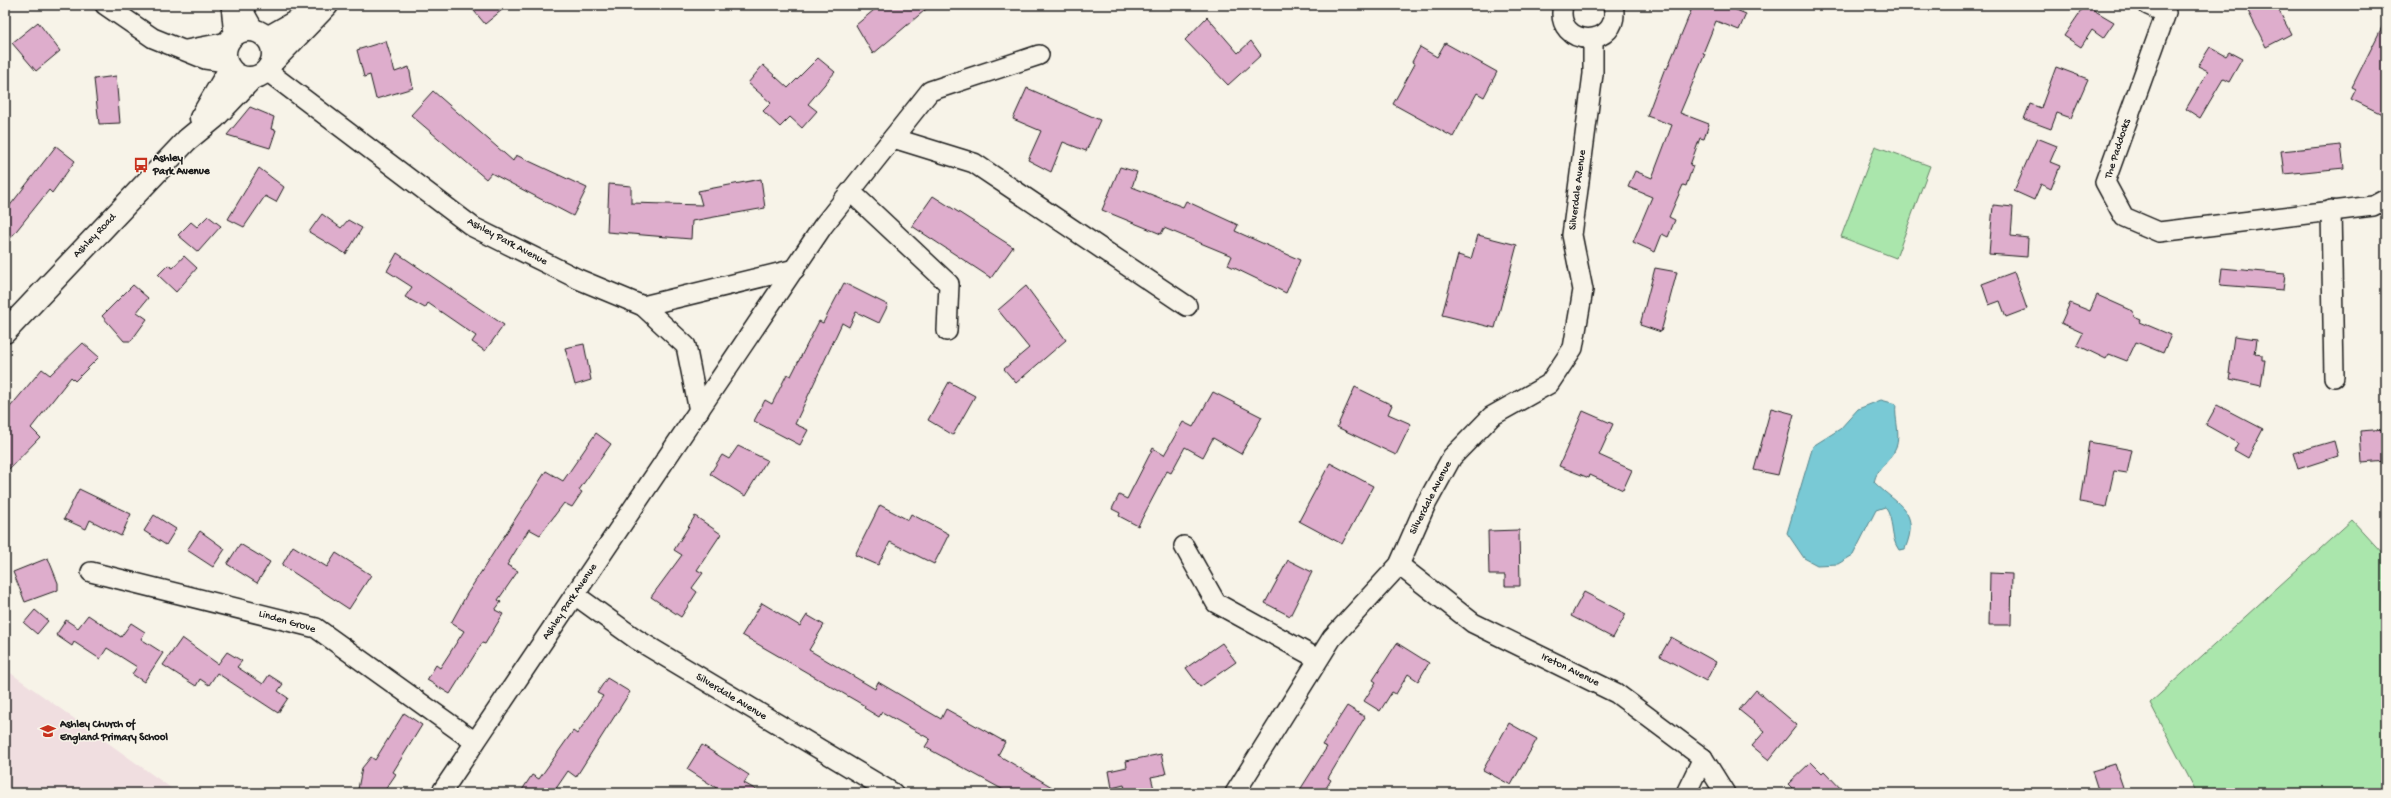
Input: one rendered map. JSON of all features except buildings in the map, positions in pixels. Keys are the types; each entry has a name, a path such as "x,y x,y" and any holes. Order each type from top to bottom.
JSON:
{"main road":[{"name":"Ashley Road","path":"187,140 209,106 240,46 326,6"},
{"name":"Ashley Road","path":"5,332 187,140 215,117 264,70 326,6"},
{"path":"240,46 272,46 264,70 236,75 240,46"}],"street":[{"path":"105,5 153,38 186,50 205,60 240,46"},
{"path":"231,5 240,46"},
{"path":"240,5 240,46"},
{"path":"1562,5 1564,23 1569,31 1584,39 1593,39 1601,36 1610,27 1614,14 1613,5"},
{"name":"The Paddocks","path":"2148,5 2166,13 2106,182 2124,217 2159,232 2373,206 2386,200"},
{"name":"Silverdale Avenue","path":"1235,793 1332,638 1399,565 1425,506 1452,457 1492,416 1549,384 1573,348 1583,290 1572,235 1593,74 1593,39"},
{"name":"Ashley Park Avenue","path":"441,793 823,226 930,91 1039,54"},
{"name":"Ashley Park Avenue","path":"264,70 473,226 578,278 644,306 686,346 699,411"},
{"path":"892,138 974,163 1187,306"},
{"path":"851,192 949,284 947,332"},
{"path":"2331,210 2334,376"},
{"path":"644,306 795,268"},
{"path":"1184,546 1216,603 1318,659"},
{"name":"Ireton Avenue","path":"1399,565 1473,623 1616,693 1703,758 1725,793"},
{"name":"Linden Grove","path":"91,572 316,628 475,742"},
{"name":"Silverdale Avenue","path":"575,595 636,639 893,793"},
{"path":"1686,793 1703,758"}],"shaded area":[{"name":"Ashley Church of England Primary School","path":"5,669 178,793 5,793"}],"green space":[{"path":"1875,146 1930,166 1896,258 1841,237"},
{"path":"2352,520 2386,557 2386,793 2197,793 2150,703"}],"water":[{"path":"1881,400 1896,404 1898,437 1894,453 1878,472 1874,482 1899,503 1909,517 1909,536 1905,549 1899,550 1896,545 1890,517 1885,507 1876,510 1853,555 1838,564 1817,565 1804,558 1787,533 1813,446 1840,429 1858,409"}],"place":[{"name":"Ashley Park Avenue","path":"141,165"},
{"name":"Ashley Church of England Primary School","path":"48,731"}]}
